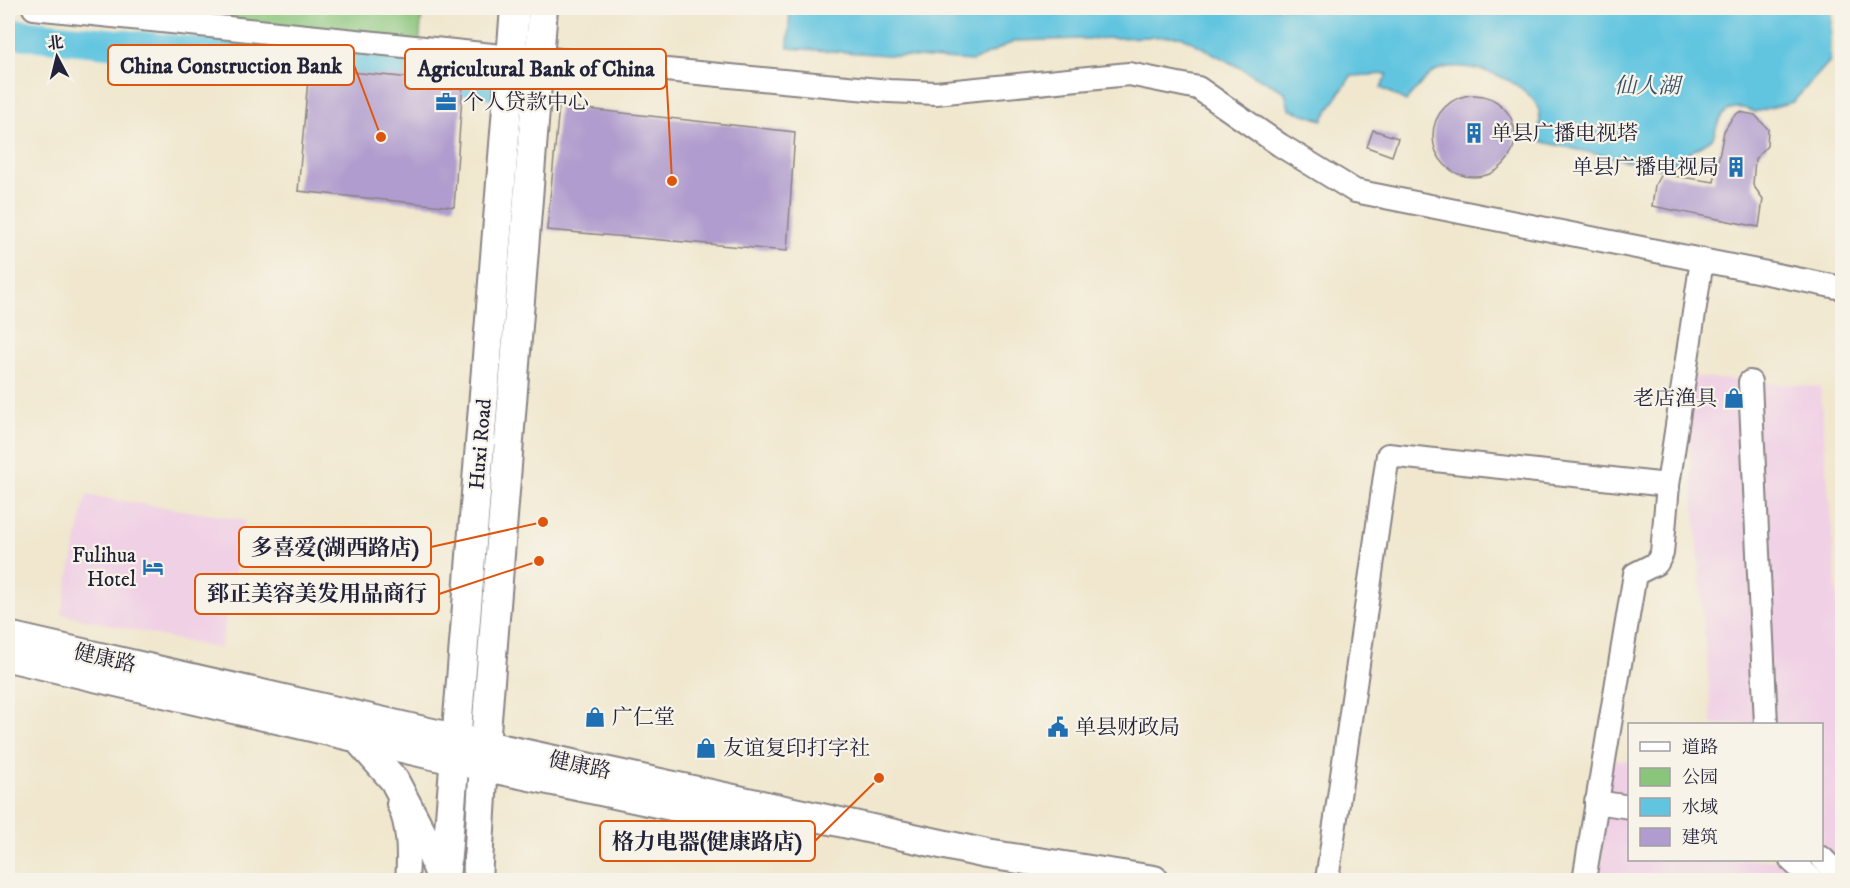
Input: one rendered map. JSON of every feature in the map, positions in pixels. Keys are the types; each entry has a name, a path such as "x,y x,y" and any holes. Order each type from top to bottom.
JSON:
{"main road":[{"name":"Huxi Road","path":"477,880 525,57 515,8"},
{"name":"Huxi Road","path":"444,880 455,749 525,57 543,8"},
{"name":"健康路","path":"8,636 455,749 985,873 1034,880"},
{"name":"健康路","path":"8,657 350,736 455,749"},
{"path":"350,736 394,780 444,880"},
{"name":"健康路","path":"485,756 987,854 1154,880"}],"street":[{"path":"34,8 889,91 936,93 1129,74 1198,88 1280,145 1355,191 1842,288"},
{"path":"1584,880 1635,574 1657,563 1662,553 1668,484 1702,260"},
{"path":"1750,382 1766,723"},
{"path":"1327,880 1388,455 1668,484"},
{"path":"350,736 385,778 400,809 405,828 409,864 407,880"},
{"path":"1596,802 1628,807"},
{"path":"1795,861 1821,868"}],"shaded area":[{"path":"1684,376 1820,387 1842,653 1842,865 1829,865 1814,880 1584,880 1604,758 1628,761 1628,861 1823,861 1823,723 1712,723"},
{"name":"Fulihua Hotel","path":"86,495 245,520 220,649 61,614"}],"green space":[{"path":"34,8 422,8 419,47"}],"water":[{"name":"仙人湖","path":"790,8 1832,8 1830,61 1793,102 1755,112 1738,108 1726,112 1718,122 1713,138 1664,169 1538,141 1540,116 1531,98 1521,88 1507,80 1476,69 1447,67 1435,71 1406,101 1381,88 1387,74 1351,76 1322,120 1289,109 1285,92 1181,36 1015,41 973,61 788,48"}],"pier":[{"path":"1832,8 1835,8 1833,61 1830,61"}],"building":[{"path":"309,68 463,83 454,207 298,191"},
{"name":"单县广播电视塔","path":"1474,95 1490,98 1503,107 1512,120 1515,136 1512,152 1503,165 1490,174 1474,177 1458,174 1445,165 1436,152 1433,136 1436,120 1445,107 1458,98"},
{"path":"559,106 795,132 787,251 547,230"},
{"name":"单县广播电视局","path":"1739,112 1755,115 1768,129 1767,146 1755,159 1753,185 1763,199 1759,227 1652,206 1655,185 1661,174 1714,182 1724,131"},
{"path":"1373,130 1398,138 1392,156 1367,147"}],"waterway":[{"path":"8,33 426,75 494,85"}],"place":[{"name":"个人贷款中心","path":"446,102"},
{"name":"单县广播电视塔","path":"1474,133"},
{"name":"China Construction Bank","path":"381,137"},
{"name":"单县广播电视局","path":"1736,167"},
{"name":"Agricultural Bank of China","path":"672,181"},
{"name":"老店渔具","path":"1734,398"},
{"name":"多喜爱(湖西路店)","path":"543,522"},
{"name":"郅正美容美发用品商行","path":"539,561"},
{"name":"Fulihua Hotel","path":"153,567"},
{"name":"广仁堂","path":"595,717"},
{"name":"单县财政局","path":"1058,727"},
{"name":"友谊复印打字社","path":"706,748"},
{"name":"格力电器(健康路店)","path":"879,778"}]}
